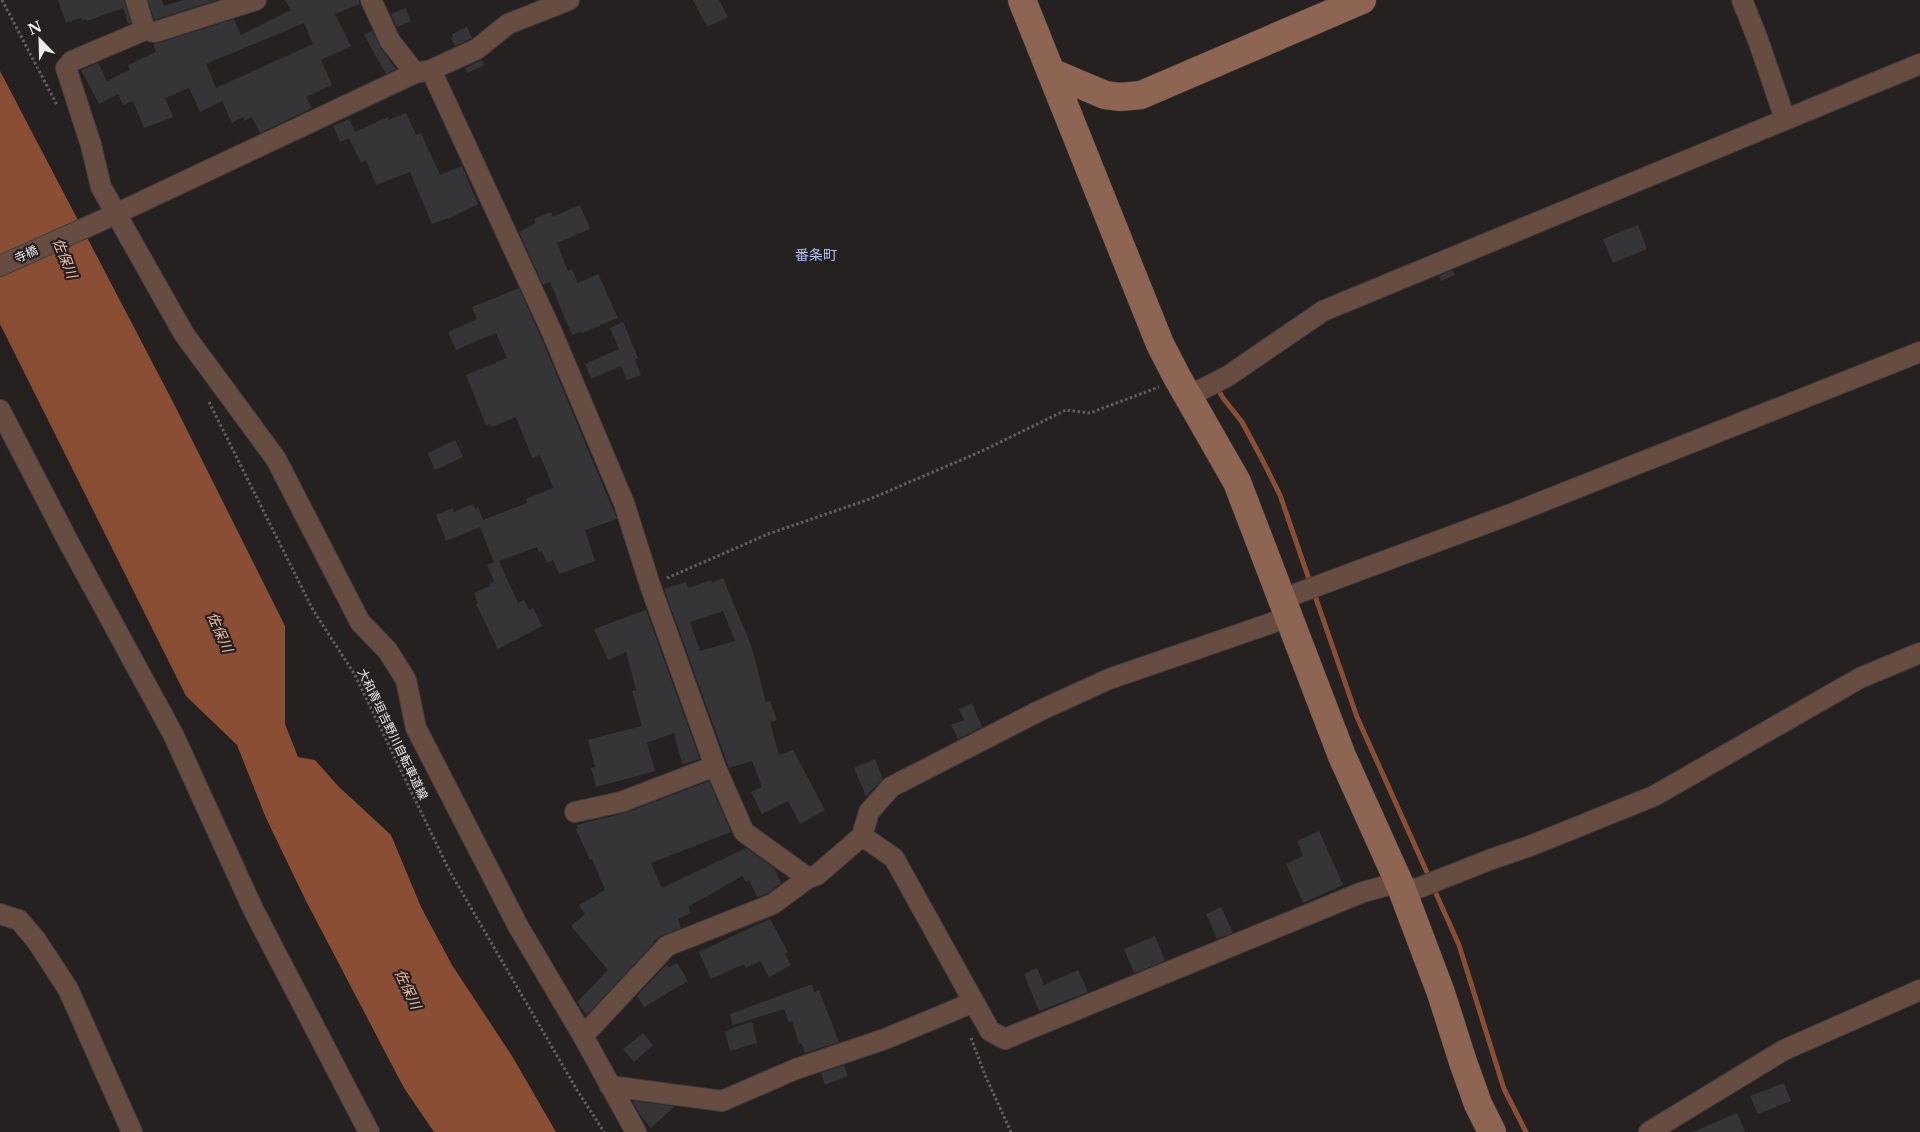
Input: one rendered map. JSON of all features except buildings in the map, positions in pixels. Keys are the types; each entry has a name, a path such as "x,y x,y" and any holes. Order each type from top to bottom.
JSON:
{"street":[{"path":"136,0 145,30"},
{"path":"256,0 155,32 145,30 72,61 66,68 92,145 101,187 111,216 184,334 276,459 360,622 388,651 406,680 416,728 518,926 583,1036 636,1132"},
{"path":"371,0 390,41 423,72 551,330 624,503 650,585 715,766 744,832 808,878"},
{"name":"寺橋","path":"0,266 477,49 508,24 569,0"},
{"path":"1022,0 1053,73 1160,344 1237,482 1342,756 1401,887 1441,993 1472,1087 1492,1132"},
{"path":"1053,73 1105,95 1120,97 1140,94 1362,0"},
{"path":"1742,0 1785,119"},
{"path":"1183,387 1228,376 1323,311 1920,64"},
{"path":"583,1036 667,946 773,904 808,878 817,875 862,836 869,812 891,786 1039,711 1109,679 1511,514 1920,352"},
{"path":"0,410 69,544 173,734 253,909 368,1132"},
{"path":"862,836 894,858 990,1031 1005,1039 1363,892 1389,884 1416,889 1654,796 1860,678 1920,653"},
{"path":"575,812 621,802 715,766"},
{"path":"0,914 19,920 36,940 68,989 132,1132"},
{"path":"1649,1132 1784,1050 1920,990"},
{"path":"610,1086 722,1101 796,1069 885,1039 974,1002"}],"path":[{"path":"2,0 59,110"},
{"path":"650,585 768,534 870,498 982,450 1066,410 1090,413 1165,386 1183,387"},
{"name":"大和青垣吉野川自転車道線","path":"208,400 313,610 356,675 449,870 572,1082 604,1132"},
{"path":"969,1032 985,1075 1011,1132"}],"water":[{"name":"佐保川","path":"0,71 173,402 285,626 285,724 298,757 315,760 338,786 391,835 421,907 452,965 512,1056 556,1132 434,1132 404,1088 306,901 266,818 237,745 186,696 0,324"}],"waterway":[{"path":"1216,386 1242,422 1280,495 1311,585"},
{"path":"1314,593 1357,717 1430,879"},
{"path":"1433,887 1459,945 1504,1089 1526,1132"}],"district":[{"name":"番条町","path":"816,255"}]}
